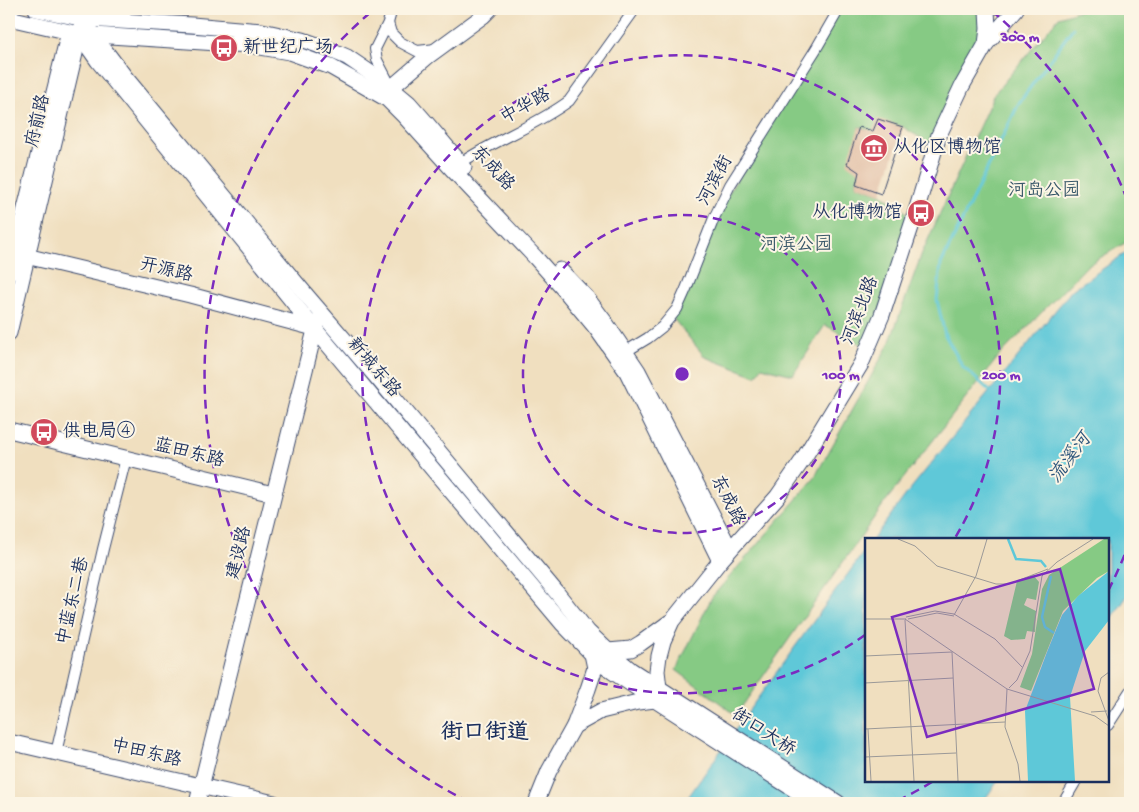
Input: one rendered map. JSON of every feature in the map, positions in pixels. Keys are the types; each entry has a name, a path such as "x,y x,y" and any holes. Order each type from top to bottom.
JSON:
{"street":[{"path":"9,18 74,33 84,19 36,9"},
{"path":"392,9 375,49 389,94 439,48 490,9"},
{"name":"中华路","path":"456,166 554,112 569,101 635,9"},
{"name":"河滨街","path":"621,355 662,327 677,309 714,218 730,185 839,9"},
{"path":"986,9 988,28 986,44"},
{"name":"河滨北路","path":"608,651 631,649 672,621 725,555 777,498 802,461 861,364 882,315 914,218 938,135 962,86 986,44 1016,9"},
{"name":"新城东路","path":"84,19 94,36 125,77 320,312 507,532 588,632 660,697"},
{"name":"东成路","path":"84,19 242,28 282,34 326,48 347,58 375,76 389,94"},
{"path":"388,22 390,33 400,42 417,51 439,48"},
{"name":"新城东路","path":"74,33 314,328 556,615 592,654 613,672 660,697"},
{"name":"东成路","path":"74,33 94,36 249,45 289,52 331,68 409,103 424,120 456,166 587,298 621,355 638,371 725,555"},
{"name":"府前路","path":"9,273 16,254 74,33"},
{"name":"府前路","path":"9,333 16,254"},
{"name":"开源路","path":"16,254 190,295 314,328"},
{"name":"建设路","path":"197,803 314,328 320,312"},
{"name":"蓝田东路","path":"9,430 273,494"},
{"name":"中蓝东二巷","path":"56,753 126,458"},
{"name":"河滨北路","path":"660,697 657,671 659,656 672,621"},
{"path":"536,803 549,771 574,726 595,668 592,654"},
{"path":"1109,723 1130,691"},
{"path":"574,726 601,712 660,697"},
{"name":"街口大桥","path":"660,697 815,803"},
{"name":"街口大桥","path":"660,697 838,803"},
{"name":"中田东路","path":"9,742 274,803"},
{"path":"1064,803 1075,782"}],"green space":[{"name":"河滨公园","path":"839,9 986,9 988,28 935,147 903,127 878,120 873,131 859,127 859,172 856,185 881,194 914,218 868,348 825,325 793,375 762,367 756,376 705,357 671,316 714,218"},
{"name":"河岛公园","path":"1083,9 1130,9 1130,240 1088,265 999,356 885,502 736,715 676,670 712,597 813,480 889,344 922,253 994,94 1059,17"}],"water":[{"name":"流溪河","path":"1130,250 1130,592 1109,623 1109,538 874,538 908,492 1072,290"},
{"path":"865,550 865,782 997,782 982,803 684,803"}],"building":[{"name":"从化区博物馆","path":"878,119 903,127 881,194 856,185 859,172 847,164 859,127 873,131"}],"waterway":[{"path":"990,391 963,367 945,335 937,300 941,264 1019,103 1073,28"}],"place":[{"name":"新世纪广场","path":"224,48"},
{"name":"从化区博物馆","path":"874,148"},
{"name":"从化博物馆","path":"921,213"},
{"name":"供电局④","path":"44,432"}],"district":[{"name":"街口街道","path":"485,734"}]}
